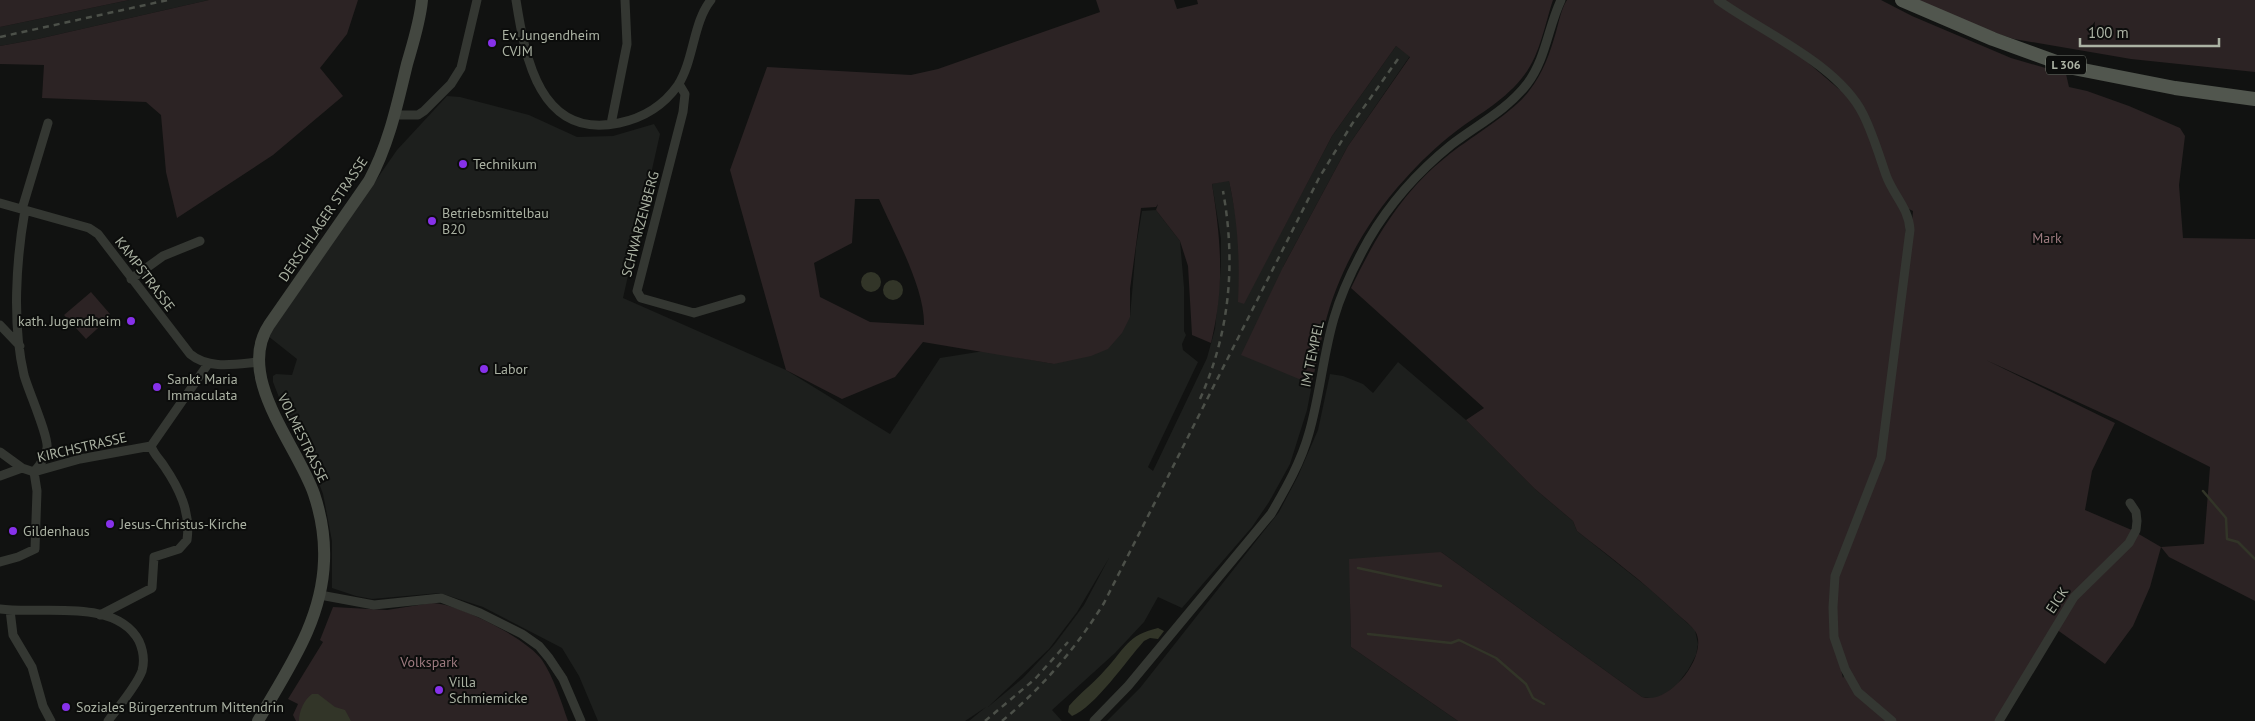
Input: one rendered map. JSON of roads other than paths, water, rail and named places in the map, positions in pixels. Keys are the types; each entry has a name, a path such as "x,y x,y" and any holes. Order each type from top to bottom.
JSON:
{"main road":[{"name":"DERSCHLAGER STRASSE","path":"260,362 261,342 266,329 369,181 384,152 419,24 422,0"},
{"name":"L 306","path":"1902,0 1993,39 2073,68 2175,88 2255,99"},
{"name":"VOLMESTRASSE","path":"258,721 303,643 320,595 324,561 319,513 308,479 266,396 260,362"}],"street":[{"path":"395,115 418,115 424,112 457,76 461,68 477,0"},
{"path":"516,0 524,46 543,96 559,112 585,124 611,124 629,120 649,112 664,100 679,84 704,13 711,0"},
{"path":"611,124 627,44 625,0"},
{"name":"IM TEMPEL","path":"1094,721 1128,686 1271,514 1297,465 1315,410 1332,326 1341,297 1370,237 1401,194 1433,161 1512,101 1528,83 1542,56 1561,0"},
{"path":"1718,0 1801,52 1838,83 1853,99 1863,114 1895,194 1910,218 1909,239 1881,458 1835,576 1833,607 1834,637 1845,669 1858,692 1892,721"},
{"name":"SCHWARZENBERG","path":"679,84 685,94 684,112 636,291 641,298 689,313 700,312 741,299"},
{"path":"0,452 22,468 34,472 43,460 48,447 24,375 20,346 18,266 23,210 48,123"},
{"name":"KAMPSTRASSE","path":"0,203 89,228 98,234 190,354 208,364"},
{"path":"131,279 163,256 200,241"},
{"path":"0,325 20,346"},
{"path":"100,615 152,588 154,557 179,549 185,544 188,531 187,513 177,486 153,453 151,446 208,364 260,362"},
{"name":"KIRCHSTRASSE","path":"0,562 18,557 35,549 37,491 34,472 80,459 151,446"},
{"path":"0,476 22,468"},
{"name":"EICK","path":"2000,721 2074,596 2129,543 2136,530 2137,521 2136,512 2130,503"},
{"path":"320,595 374,606 441,598 480,613 522,634 544,652 563,679 580,721"},
{"path":"0,609 71,610 100,615 114,620 136,636 144,654 142,672 108,721"},
{"path":"10,610 13,635 32,667 43,706 51,721"}],"waterway":[{"path":"2203,491 2226,518 2227,539 2238,542 2255,559"},
{"path":"1358,568 1441,586"},
{"path":"1368,634 1451,643 1459,640 1496,658 1526,684 1533,698 1544,704"}],"railway":[{"path":"0,37 168,0"},
{"path":"1002,721 1031,695 1058,666 1082,636 1104,603 1319,178 1352,124 1398,59"},
{"path":"1200,399 1218,348 1228,297 1229,244 1223,191"},
{"path":"985,721 1035,679 1068,642"}],"place":[{"name":"Ev. Jungendheim CVJM","path":"492,43"},
{"name":"Technikum","path":"463,164"},
{"name":"Betriebsmittelbau B20","path":"432,221"},
{"name":"kath. Jugendheim","path":"131,321"},
{"name":"Labor","path":"484,369"},
{"name":"Sankt Maria Immaculata","path":"157,387"},
{"name":"Jesus-Christus-Kirche","path":"110,524"},
{"name":"Gildenhaus","path":"13,531"},
{"name":"Villa Schmiemicke","path":"439,690"},
{"name":"Soziales Bürgerzentrum Mittendrin","path":"66,707"}],"park label":[{"name":"Mark","path":"2047,238"},
{"name":"Volkspark","path":"429,662"}]}
